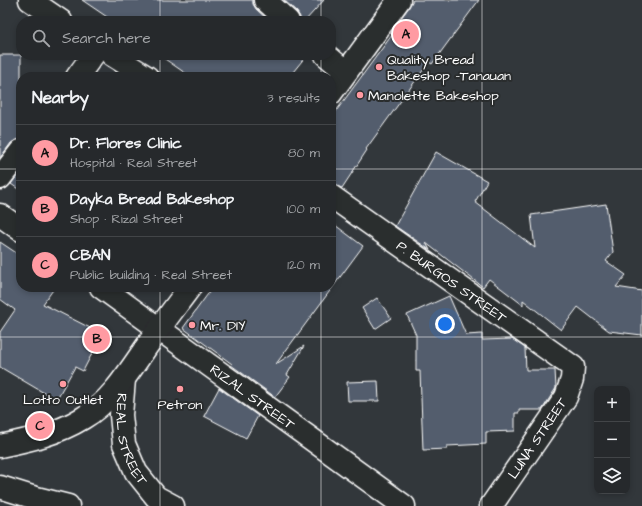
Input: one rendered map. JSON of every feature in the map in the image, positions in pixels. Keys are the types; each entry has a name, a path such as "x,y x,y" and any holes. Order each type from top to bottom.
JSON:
{"main road":[{"path":"30,0 54,16"},
{"path":"265,0 283,16"},
{"path":"336,86 397,1"},
{"path":"80,72 89,60"},
{"path":"120,60 139,72"},
{"path":"332,60 346,72"},
{"path":"0,178 16,157"},
{"name":"P. BURGOS STREET","path":"336,200 573,367"},
{"path":"0,215 16,226"},
{"name":"RIZAL STREET","path":"109,292 404,506"},
{"name":"REAL STREET","path":"0,446 26,441 61,430 84,418 105,401 124,379 186,292"},
{"name":"LUNA STREET","path":"490,506 566,397 572,379 573,367"},
{"name":"REAL STREET","path":"124,379 121,415 124,444 136,472 156,497 174,506"},
{"path":"0,487 29,502 68,506"}],"building":[{"path":"82,0 253,0 253,4 256,9 264,16 106,16"},
{"path":"284,0 324,0 310,16 299,16"},
{"path":"413,0 479,0 432,64 429,62 366,149 367,150 342,188 336,186 336,111 392,35 390,33"},
{"path":"0,55 16,55 16,60 21,60 21,72 16,72 16,140 11,143 0,158"},
{"path":"166,60 303,60 293,72 184,72"},
{"path":"436,152 487,181 475,202 535,248 531,215 606,204 613,252 606,261 626,275 616,287 642,291 642,335 609,331 578,307 561,330 523,300 523,305 489,279 483,287 426,243 430,250 395,226"},
{"path":"16,178 16,188 11,184"},
{"path":"336,226 363,246 336,283"},
{"path":"0,242 16,253 16,292 51,292 43,304 102,334 83,371 75,367 56,400 0,367 0,332 15,310 0,299"},
{"path":"209,292 329,292 276,364 304,346 287,375 290,377 275,397 183,328"},
{"path":"449,296 466,335 482,334 482,340 512,339 525,348 526,370 555,370 556,388 542,410 519,410 519,413 515,413 515,431 486,432 486,444 447,446 447,449 423,450 420,371 416,371 416,335 407,315"},
{"path":"377,298 391,318 375,329 362,308"},
{"path":"378,381 379,401 348,401 347,382"},
{"path":"219,388 258,416 246,438 204,416"}],"place":[{"name":"Dr. Flores Clinic","path":"406,34"},
{"name":"Quality Bread Bakeshop -Tanauan","path":"379,67"},
{"name":"Manolette Bakeshop","path":"360,95"},
{"name":"Mr. DIY","path":"192,325"},
{"name":"Dayka Bread Bakeshop","path":"97,339"},
{"name":"Lotto Outlet","path":"63,384"},
{"name":"Petron","path":"180,389"},
{"name":"CBAN","path":"40,426"}]}
